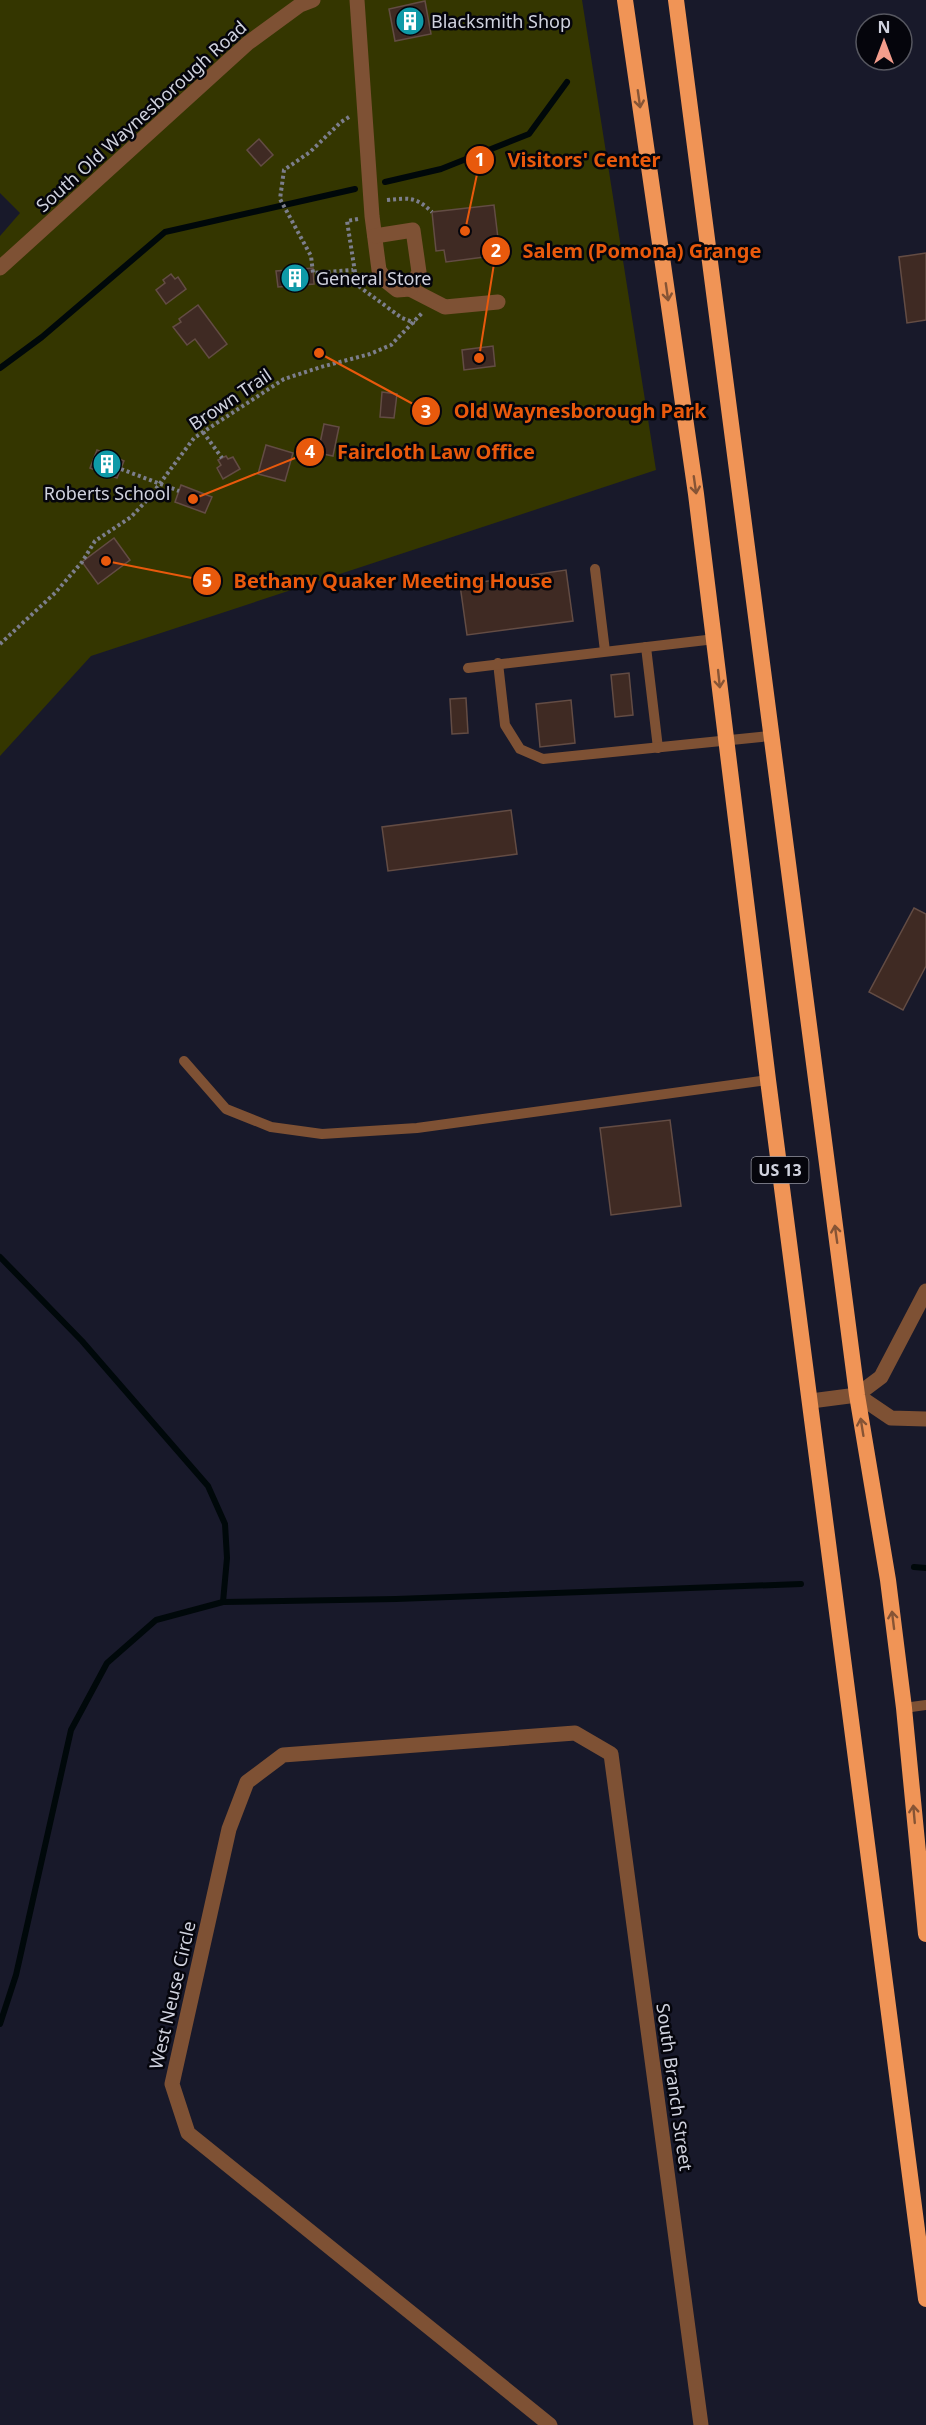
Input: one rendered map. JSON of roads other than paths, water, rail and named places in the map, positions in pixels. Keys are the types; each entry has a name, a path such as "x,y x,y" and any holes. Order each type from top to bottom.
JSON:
{"highway":[{"name":"US 13","path":"625,0 715,639 725,741 768,1080 926,2299"},
{"name":"US 13","path":"676,0 857,1395 888,1580 904,1708 926,1934"}],"street":[{"name":"South Old Waynesborough Road","path":"0,268 248,43 300,5 313,0"},
{"path":"357,0 379,270 397,291 410,289 445,308 498,302"},
{"path":"375,236 413,230 419,272 410,289"},
{"path":"811,1401 857,1395 881,1377 926,1291"},
{"path":"857,1395 891,1418 926,1419"},
{"name":"West Neuse Circle","path":"550,2425 188,2133 172,2084 229,1829 247,1782 283,1755 575,1733 611,1755"},
{"name":"South Branch Street","path":"611,1755 701,2425"}],"lane":[{"path":"595,569 605,651"},
{"path":"468,668 715,639"},
{"path":"646,647 658,748"},
{"path":"498,663 505,725 520,749 543,759 770,736"},
{"path":"184,1061 226,1109 271,1127 322,1134 417,1128 768,1080"},
{"path":"904,1708 926,1705"}],"waterway":[{"path":"385,182 441,169 529,134 567,82"},
{"path":"0,368 42,337 165,232 355,189"},
{"path":"0,1257 82,1341 208,1486 225,1524 227,1558 223,1602"},
{"path":"914,1567 926,1568"},
{"path":"0,2024 16,1975 71,1730 107,1663 156,1620 223,1602 396,1599 801,1584"}],"place":[{"name":"Blacksmith Shop","path":"410,21"},
{"name":"Visitors' Center","path":"465,231"},
{"name":"General Store","path":"295,278"},
{"name":"Old Waynesborough Park","path":"319,353"},
{"name":"Salem (Pomona) Grange","path":"479,358"},
{"name":"Roberts School","path":"107,464"},
{"name":"Faircloth Law Office","path":"193,499"},
{"name":"Bethany Quaker Meeting House","path":"106,561"}]}
